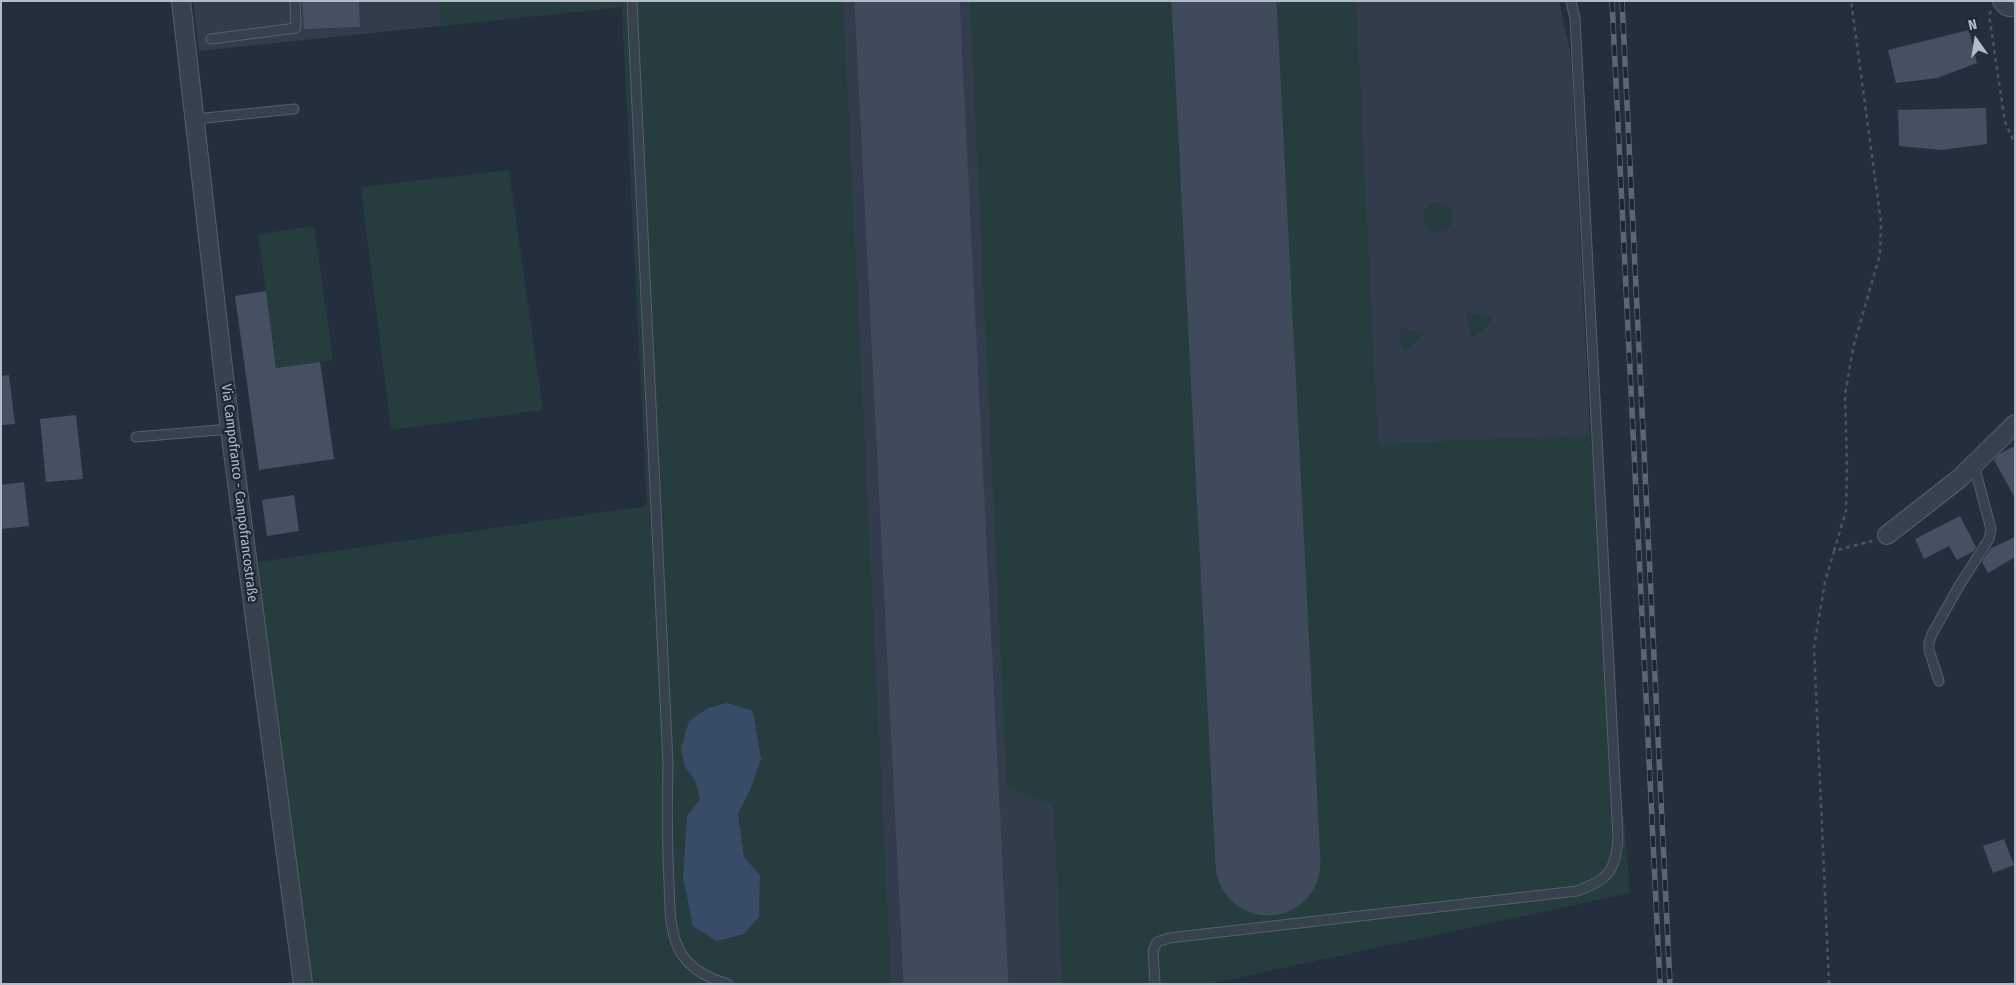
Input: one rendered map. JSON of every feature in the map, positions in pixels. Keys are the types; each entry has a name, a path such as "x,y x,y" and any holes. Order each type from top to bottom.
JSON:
{"street":[{"name":"Via Campofranco - Campofrancostraße","path":"181,1 230,429 303,984"},
{"path":"1887,535 1960,478 2015,424"}],"lane":[{"path":"211,39 296,28 295,1"},
{"path":"632,1 668,764 666,822 670,920 678,947 690,965 710,979 728,984"},
{"path":"1155,984 1153,951 1157,942 1163,940 1577,891 1596,884 1609,873 1617,856 1618,838 1575,19 1571,1"},
{"path":"195,119 294,109"},
{"path":"136,437 230,429"},
{"path":"1939,682 1929,650 1932,634 1988,539 1991,529 1974,465"}],"path":[{"path":"1829,984 1814,647 1822,599 1846,511 1845,395 1853,348 1880,254 1881,230 1851,1"},
{"path":"2007,4 1992,8 1989,15 2005,122 2015,144"},
{"path":"1834,551 1864,544 1887,535"}],"shaded area":[{"path":"193,1 1559,1 1571,56 1590,435 1630,893 1208,984 671,984 622,7 199,51"}],"green space":[{"path":"440,1 843,1 891,984 309,984 258,562 647,506 622,7 441,26"},
{"path":"970,1 1356,1 1378,444 1590,435 1630,893 1208,984 1062,984 1054,806 1007,787"},
{"path":"509,170 543,410 391,430 361,187"},
{"path":"1438,202 1449,206 1453,217 1449,228 1438,232 1427,228 1423,217 1427,206"},
{"path":"314,226 333,360 276,368 258,234"},
{"path":"1466,313 1483,314 1492,319 1487,327 1473,337 1469,331"},
{"path":"1400,327 1425,334 1404,351 1400,338"}],"water":[{"path":"727,703 753,711 761,759 751,788 738,814 744,857 760,875 759,917 744,934 717,941 693,926 683,876 687,816 700,799 695,780 685,767 681,748 689,721 708,708"}],"building":[{"path":"302,1 359,1 360,27 304,29"},
{"path":"1969,30 1977,63 1937,78 1896,83 1888,50"},
{"path":"1986,108 1987,144 1942,150 1899,146 1898,110"},
{"path":"266,291 276,368 320,362 334,459 259,470 235,296"},
{"path":"9,375 15,424 1,425 1,376"},
{"path":"76,415 83,479 46,482 40,419"},
{"path":"2015,446 2015,498 1994,460 1999,454"},
{"path":"24,482 29,526 1,529 1,485"},
{"path":"294,495 299,531 267,536 262,500"},
{"path":"1960,516 1976,547 1974,551 1957,560 1949,546 1924,559 1915,539"},
{"path":"2015,537 2015,557 1988,573 1982,562 1990,549"},
{"path":"2004,839 2014,865 1993,873 1983,846"}],"runway":[{"path":"907,1 956,984"},
{"path":"1224,1 1268,863"}],"railway":[{"path":"1612,1 1660,984"},
{"path":"1622,1 1670,984"}]}
